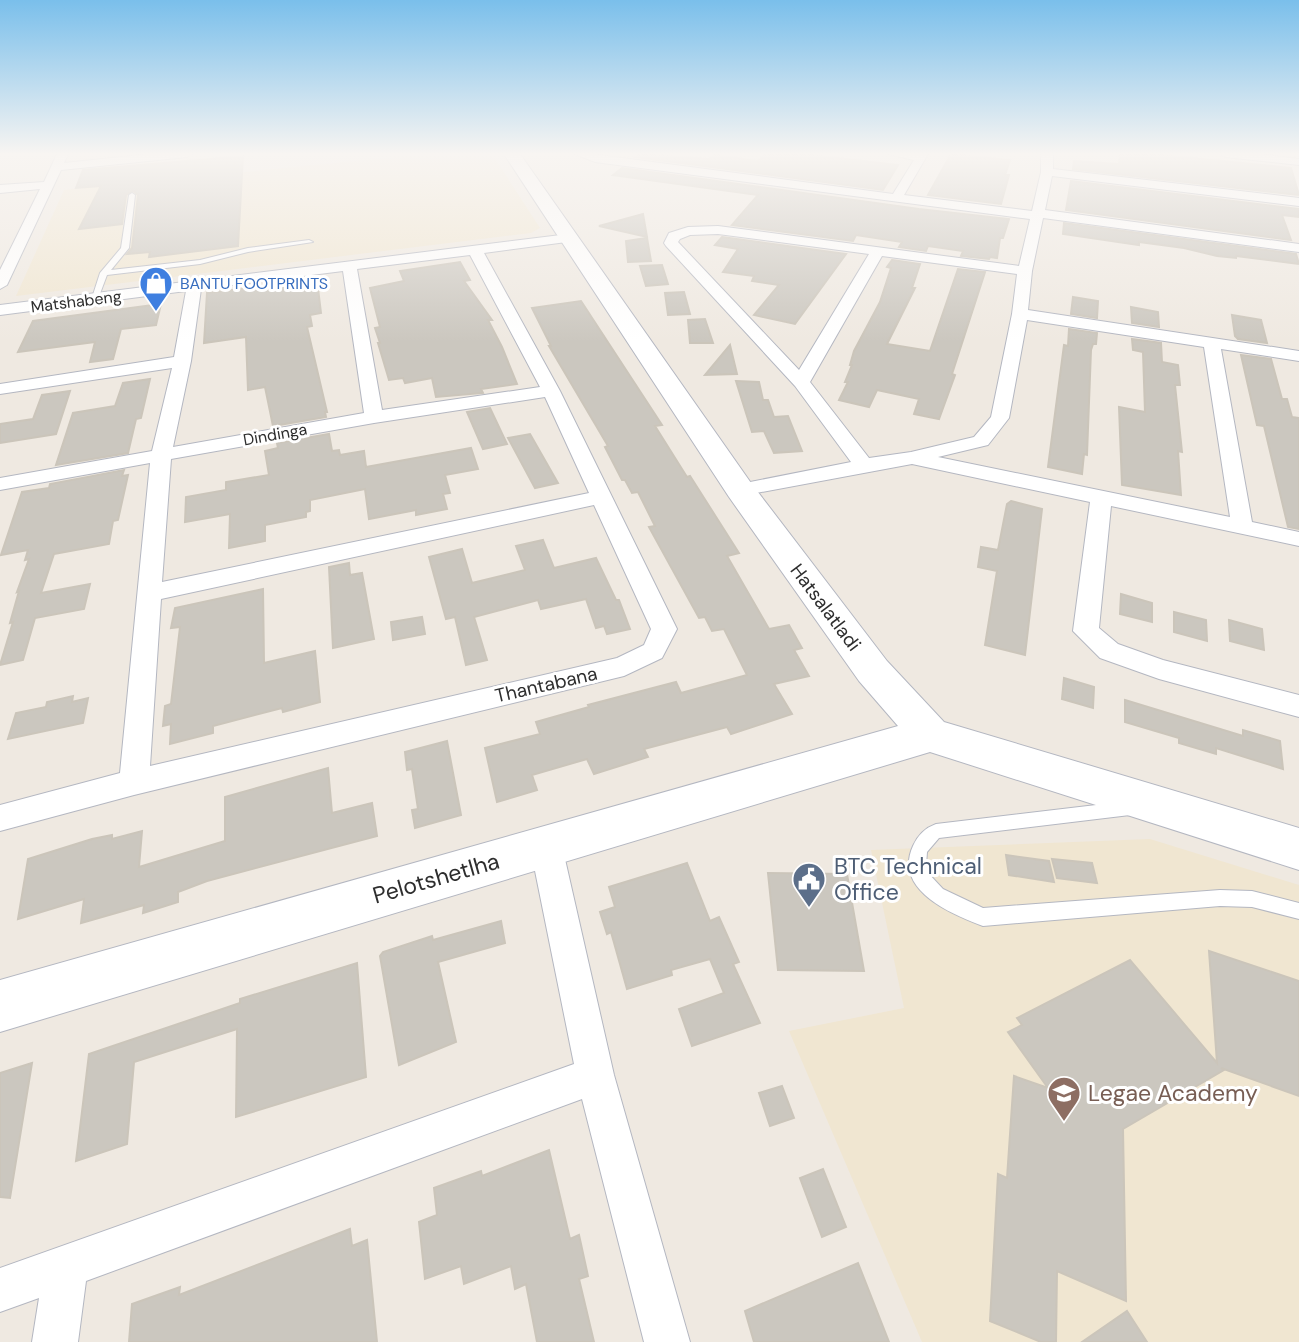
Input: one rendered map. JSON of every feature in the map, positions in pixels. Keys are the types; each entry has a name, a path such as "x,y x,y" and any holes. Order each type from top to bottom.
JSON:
{"street":[{"path":"0,285 32,217"},
{"name":"Hatsalatladi","path":"554,217 740,490 873,670 930,735"},
{"path":"740,490 911,458 981,441 1000,418 1020,314 1025,271 1038,217"},
{"path":"1051,217 1299,248"},
{"path":"864,465 801,382 671,243 674,236 688,231 718,230 1025,271"},
{"name":"Matshabeng","path":"0,310 569,238"},
{"name":"Thantabana","path":"0,818 134,782 624,666 653,651 664,629 551,391 475,250"},
{"path":"801,382 878,251"},
{"path":"349,266 374,416"},
{"path":"134,782 161,455 182,361 194,286"},
{"path":"1020,314 1299,356"},
{"path":"1212,343 1242,527"},
{"path":"0,389 182,361"},
{"name":"Dindinga","path":"0,484 374,416 551,391"},
{"path":"911,458 1299,540"},
{"path":"151,593 602,497"},
{"path":"1101,498 1086,631 1109,651 1159,669 1299,706"},
{"path":"930,735 1299,849"},
{"name":"Pelotshetlha","path":"0,1006 824,767 871,750 930,735"},
{"path":"546,846 595,1075 667,1342"},
{"path":"0,1290 595,1075"},
{"path":"55,1342 66,1267"}],"lane":[{"path":"94,299 104,273 125,248 129,217"},
{"path":"104,273 200,262 248,250 309,242"},
{"path":"1152,805 936,831 923,842 918,856 918,867 923,881 939,896 963,910 983,917 1220,898 1252,899 1299,911"}],"shaded area":[{"path":"52,217 533,217 540,228 531,233 16,296"},
{"name":"Legae Academy","path":"1150,839 1299,885 1299,1342 922,1342 789,1031 904,1008 871,850"}],"building":[{"path":"85,217 123,217 122,224 79,229"},
{"path":"136,217 240,217 238,246 149,257 150,252 127,254 132,248"},
{"path":"643,217 647,237 599,226"},
{"path":"739,217 988,217 1009,219 1003,238 1000,238 997,258 989,259 961,256 963,251 928,246 926,251 899,247 902,242 856,235 853,241 732,225"},
{"path":"1116,217 1283,217 1291,240"},
{"path":"1064,223 1296,254 1299,264 1217,256 1184,248 1139,242 1139,245 1063,234"},
{"path":"722,237 846,254 795,324 754,315 779,285 752,281 754,276 723,272 738,249 715,245"},
{"path":"647,238 651,261 628,262 626,241"},
{"path":"892,260 920,264 912,288 915,288 887,344 930,351 958,269 985,272 952,374 955,375 939,419 914,414 919,399 877,390 869,407 839,400 848,382 845,382 854,351 880,302 891,268 887,267"},
{"path":"460,262 470,280 464,281 492,320 488,320 517,384 481,389 483,393 436,397 432,378 405,383 403,378 389,380 378,343 375,328 380,327 370,288 404,281 400,271"},
{"path":"662,265 668,284 646,286 640,266"},
{"path":"317,280 321,313 310,315 312,326 307,327 326,417 273,426 265,387 248,390 246,337 204,343 207,293"},
{"path":"684,292 690,314 668,315 665,293"},
{"path":"1073,297 1098,301 1097,318 1071,314"},
{"path":"581,301 662,425 655,426 739,553 727,556 769,629 789,625 802,648 794,650 809,676 774,684 792,714 731,734 727,727 644,749 648,757 594,774 587,759 532,775 537,790 497,802 485,748 540,734 536,722 676,682 681,693 747,675 724,629 712,631 705,617 699,618 649,527 655,526 638,492 632,493 625,480 622,480 605,447 608,446 549,346 532,308"},
{"path":"161,304 156,325 121,329 113,359 90,362 95,342 18,352 33,321"},
{"path":"1131,307 1158,312 1159,327 1132,323"},
{"path":"1232,315 1261,320 1267,343 1238,339 1235,336"},
{"path":"705,319 713,343 690,343 688,320"},
{"path":"1069,329 1097,333 1096,344 1093,344 1091,350 1087,455 1084,454 1082,474 1048,467 1064,345 1068,346"},
{"path":"1132,339 1161,343 1162,362 1178,365 1180,385 1175,385 1182,452 1178,451 1181,495 1122,485 1119,407 1145,412 1143,352 1133,350"},
{"path":"730,345 737,374 705,375"},
{"path":"1241,355 1271,359 1282,399 1287,399 1292,417 1299,418 1299,529 1288,527 1264,426 1257,425"},
{"path":"150,379 141,418 136,419 128,453 56,465 73,413 115,406 123,383"},
{"path":"736,381 759,382 763,400 768,400 774,417 788,416 802,451 774,453 764,431 752,432"},
{"path":"70,391 56,434 0,443 0,424 33,419 42,395"},
{"path":"490,408 507,444 483,449 467,412"},
{"path":"329,434 332,451 339,450 340,455 364,451 366,467 471,448 478,469 445,475 450,493 443,494 447,509 416,515 416,510 369,519 365,489 310,500 310,511 306,512 306,517 265,525 265,541 229,548 230,514 185,522 186,497 226,490 226,482 269,475 265,451 278,448 277,443"},
{"path":"530,434 558,483 535,488 508,438"},
{"path":"124,470 122,476 128,475 118,520 113,521 109,544 54,554 41,593 90,584 84,609 35,618 23,660 0,665 13,622 10,623 19,591 17,592 29,559 25,560 28,550 1,555 22,492"},
{"path":"1011,501 1042,509 1025,655 985,645 997,571 978,567 981,547 998,550 1007,504"},
{"path":"543,540 554,568 596,558 616,600 619,600 630,629 607,634 604,626 596,628 586,599 541,609 538,600 474,617 487,660 466,665 455,617 446,619 429,557 462,549 472,583 525,570 516,546"},
{"path":"349,563 350,575 362,573 374,639 333,648 329,567"},
{"path":"263,589 264,663 315,651 320,702 283,712 282,708 213,726 213,733 170,744 171,724 163,726 165,706 171,704 180,627 171,628 175,608"},
{"path":"1121,594 1152,603 1152,622 1120,614"},
{"path":"1174,612 1206,620 1207,641 1174,632"},
{"path":"422,617 425,634 393,640 391,622"},
{"path":"1229,620 1262,629 1264,650 1230,641"},
{"path":"1064,678 1094,687 1093,708 1062,699"},
{"path":"73,696 72,702 88,698 83,723 8,739 16,713 46,707 47,702"},
{"path":"1125,700 1243,736 1243,730 1280,741 1283,769 1216,748 1216,754 1179,743 1179,738 1125,722"},
{"path":"447,741 461,815 415,828 412,810 418,809 412,769 407,770 405,752"},
{"path":"328,768 332,813 372,803 377,836 207,881 178,892 178,902 143,913 144,905 81,923 84,899 18,919 28,859 92,839 112,835 112,839 142,831 139,867 225,841 225,797"},
{"path":"1006,855 1049,861 1054,882 1009,875"},
{"path":"1052,859 1092,863 1097,883 1057,878"},
{"path":"687,863 710,921 719,917 739,962 733,964 760,1023 692,1046 679,1009 724,993 710,959 671,970 672,975 627,989 611,932 607,934 600,912 615,907 609,887"},
{"path":"768,873 847,874 864,971 778,970"},
{"path":"501,921 505,943 438,962 456,1042 399,1065 380,956 383,952 432,936 433,940"},
{"path":"1209,951 1299,981 1299,1096 1221,1068 1224,1070 1123,1129 1126,1301 1057,1271 1056,1342 1041,1342 990,1321 998,1174 1007,1178 1014,1076 1048,1088 1008,1032 1022,1025 1017,1018 1130,960 1217,1063"},
{"path":"357,963 366,1077 236,1117 237,1029 134,1062 127,1144 76,1161 89,1054 240,1003 240,999"},
{"path":"32,1063 10,1198 0,1197 0,1073"},
{"path":"782,1086 794,1118 770,1126 759,1093"},
{"path":"549,1150 570,1239 579,1235 588,1276 579,1279 594,1342 537,1342 526,1284 515,1289 511,1266 464,1284 461,1266 425,1279 419,1222 437,1215 434,1188 481,1171 482,1176"},
{"path":"823,1169 846,1227 822,1237 800,1178"},
{"path":"350,1229 352,1246 367,1240 377,1342 129,1342 132,1304 180,1287 179,1295"},
{"path":"858,1263 889,1342 754,1342 745,1311"},
{"path":"1127,1311 1147,1342 1082,1342"}],"place":[{"name":"BANTU FOOTPRINTS","path":"156,313"},
{"name":"BTC Technical Office","path":"809,909"},
{"name":"Legae Academy","path":"1064,1123"}]}
